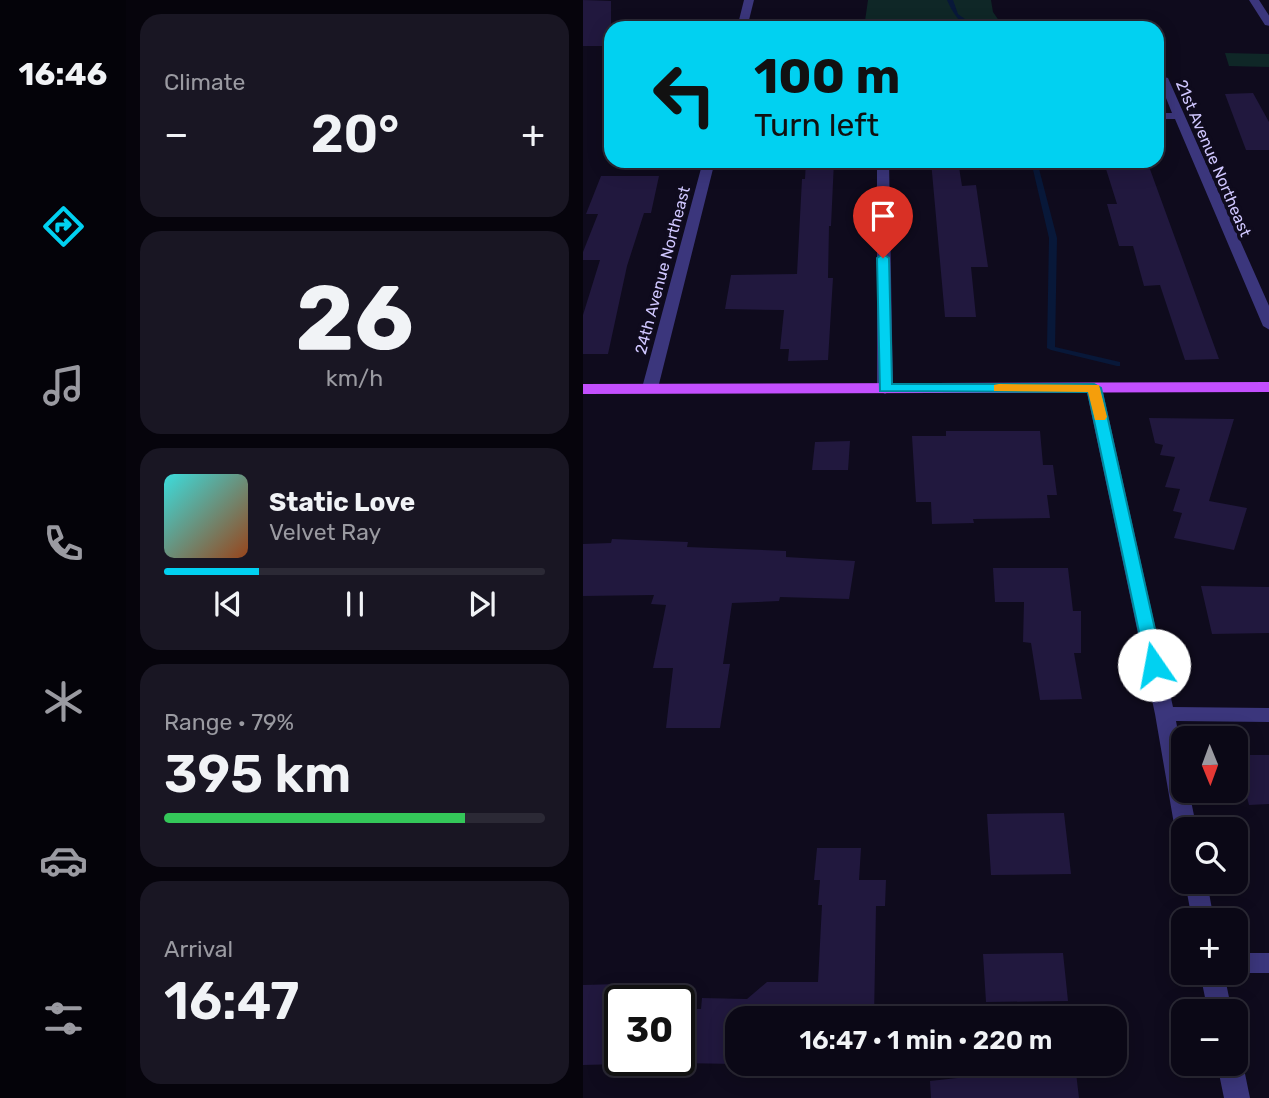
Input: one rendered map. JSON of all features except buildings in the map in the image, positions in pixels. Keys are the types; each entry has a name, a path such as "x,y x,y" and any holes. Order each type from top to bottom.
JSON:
{"main road":[{"path":"583,389 1269,387"}],"street":[{"path":"744,21 749,0"},
{"path":"1254,0 1268,23"},
{"name":"21st Avenue Northeast","path":"1164,80 1269,326"},
{"path":"1164,116 1179,116"},
{"name":"24th Avenue Northeast","path":"649,388 706,168"},
{"path":"883,168 885,388"},
{"path":"1094,388 1165,714 1184,817"},
{"path":"1165,714 1269,715"},
{"path":"1248,963 1269,963"},
{"path":"1233,1076 1237,1098"}],"green space":[{"path":"868,0 991,0 993,12 999,21 865,21"},
{"path":"1225,53 1269,54 1269,67 1229,66"}],"waterway":[{"path":"950,0 956,15 964,21"},
{"path":"1036,168 1053,238 1051,348 1117,364"}],"slow traffic":[{"path":"999,388 1094,388 1100,417"}],"route":[{"path":"883,258 885,388 1094,388 1154,665"}]}
